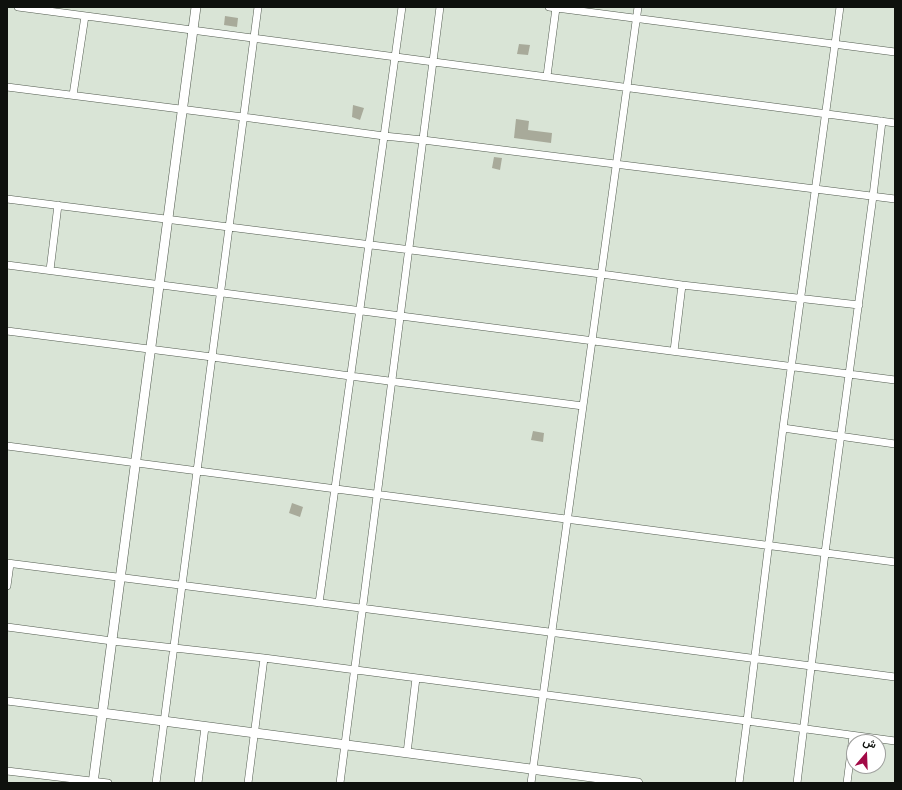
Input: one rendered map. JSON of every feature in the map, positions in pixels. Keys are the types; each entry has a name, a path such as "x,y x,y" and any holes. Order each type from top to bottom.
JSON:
{"street":[{"path":"18,7 895,123"},
{"path":"93,782 196,7"},
{"path":"156,783 258,7"},
{"path":"319,603 402,7"},
{"path":"340,783 440,7"},
{"path":"547,76 553,7 895,52"},
{"path":"531,783 638,7"},
{"path":"739,783 783,428 840,7"},
{"path":"74,95 85,16"},
{"path":"7,87 243,116 384,136 895,199"},
{"path":"796,783 882,121"},
{"path":"7,198 682,285 859,305"},
{"path":"50,270 58,205"},
{"path":"7,265 895,380"},
{"path":"674,351 682,285"},
{"path":"7,331 583,406"},
{"path":"783,428 895,444"},
{"path":"7,446 895,562"},
{"path":"7,586 8,564 651,645 895,678"},
{"path":"7,627 112,641 264,658 846,735"},
{"path":"248,783 264,658"},
{"path":"407,753 416,678"},
{"path":"7,701 634,783"},
{"path":"198,783 205,726"},
{"path":"7,770 108,783"}],"building":[{"path":"225,16 238,18 237,27 224,25"},
{"path":"519,44 530,45 528,55 517,54"},
{"path":"353,105 364,108 360,120 352,117"},
{"path":"516,119 529,121 528,130 552,133 551,143 514,138"},
{"path":"494,157 502,158 500,170 492,168"},
{"path":"533,431 544,433 543,442 531,440"},
{"path":"292,503 303,507 300,517 289,513"}]}
